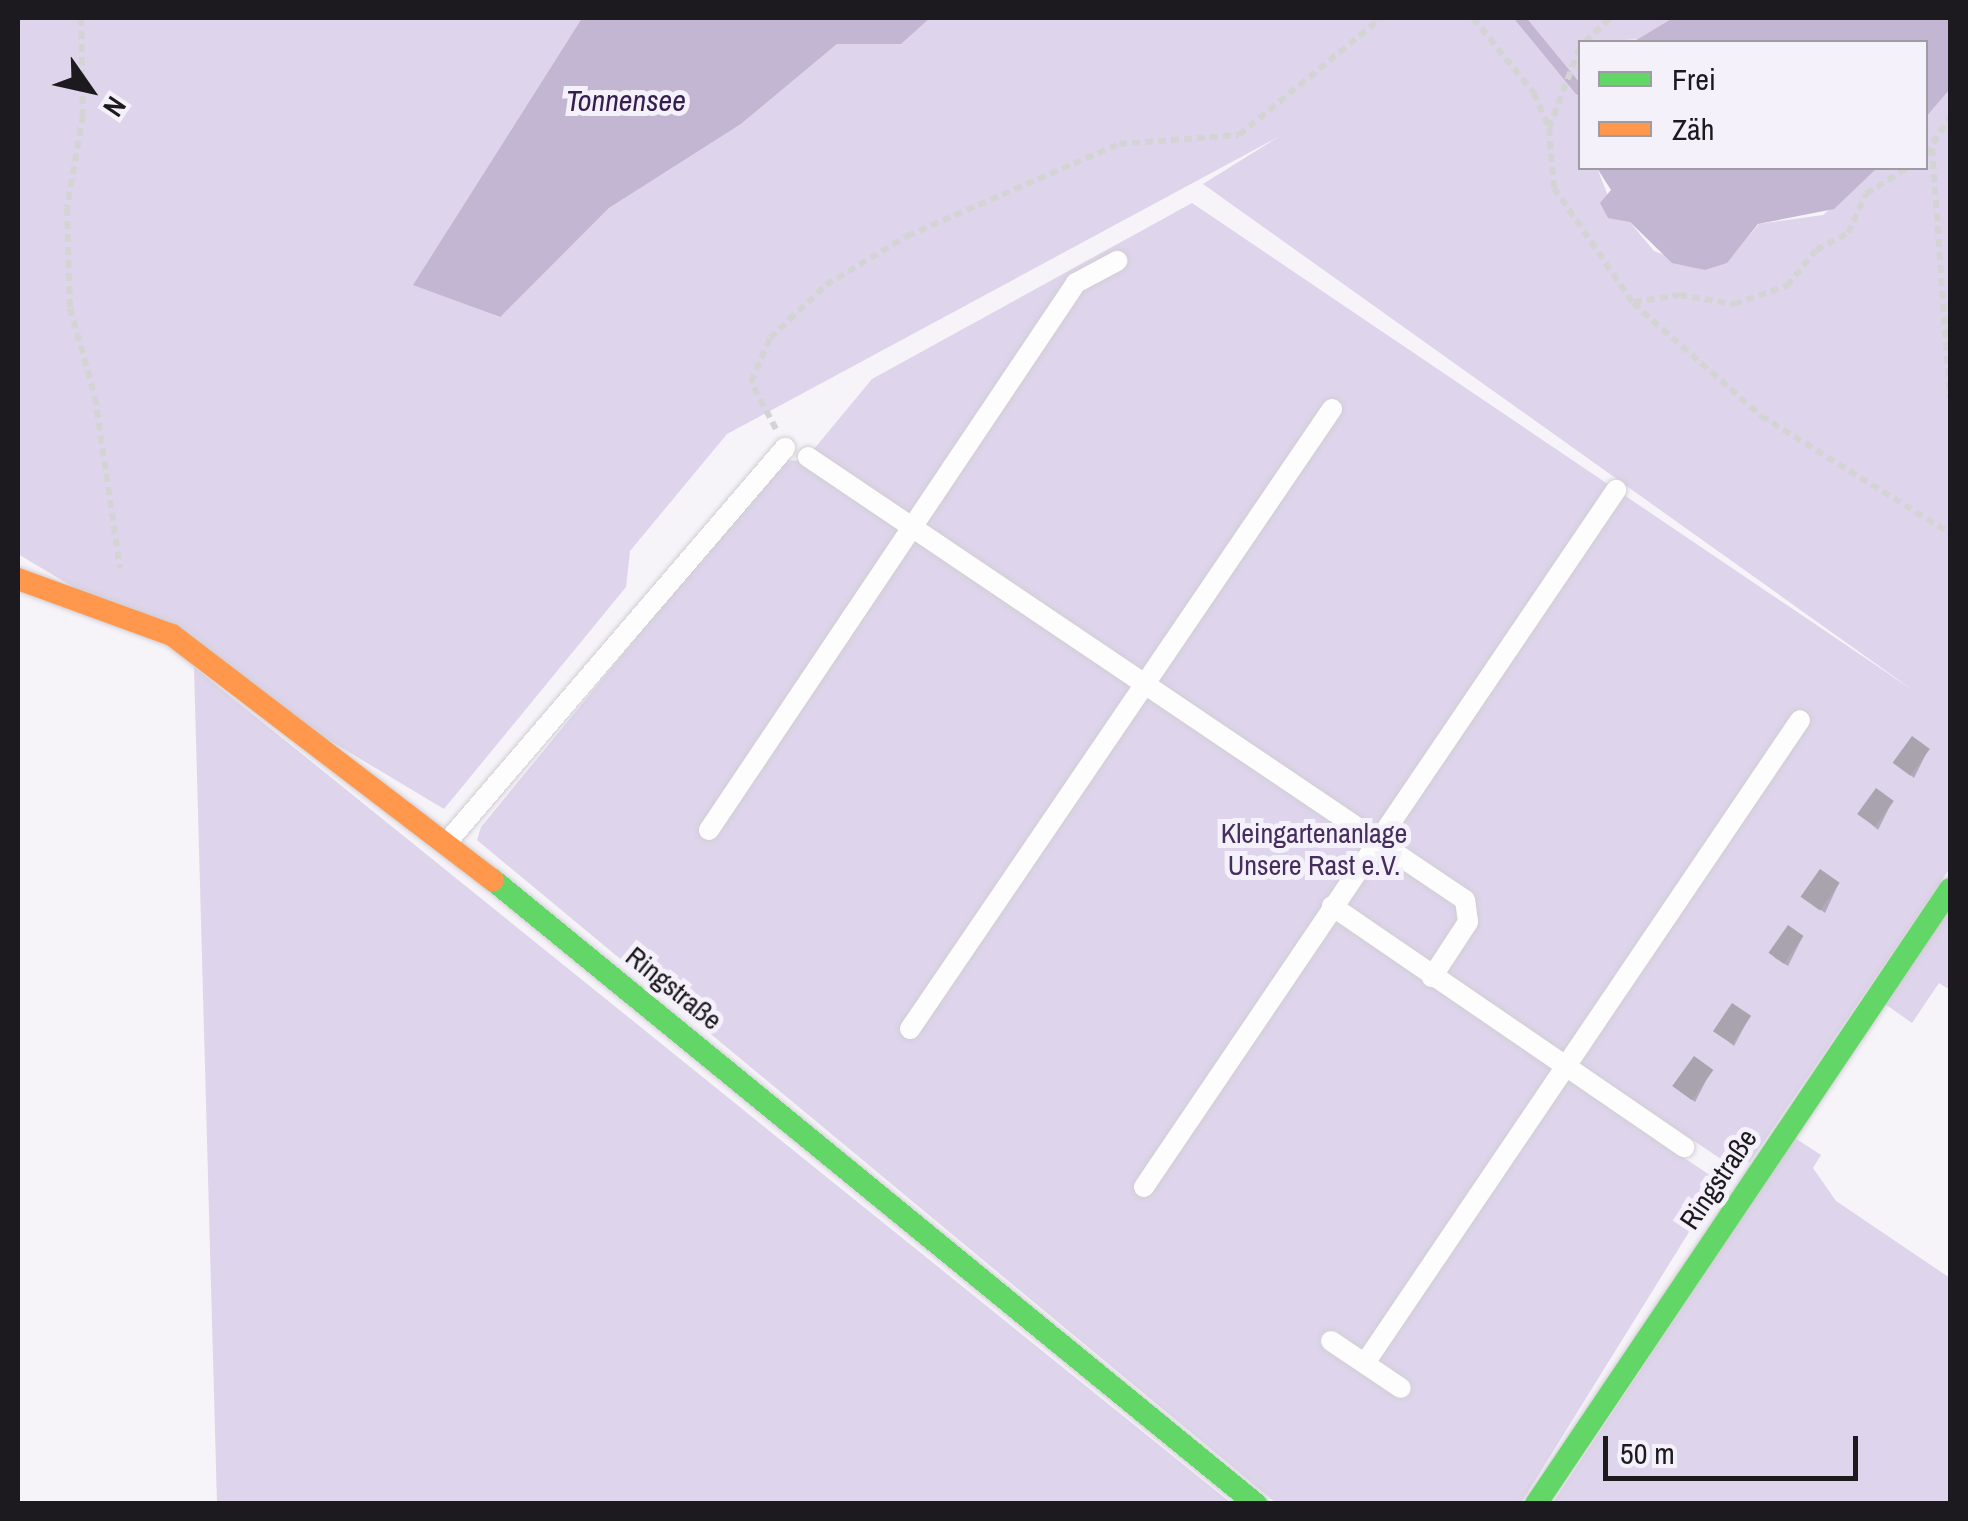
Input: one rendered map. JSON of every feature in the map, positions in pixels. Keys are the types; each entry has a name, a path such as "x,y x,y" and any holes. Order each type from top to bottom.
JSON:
{"street":[{"name":"Ringstraße","path":"18,579 172,634 446,842 1256,1504"},
{"name":"Ringstraße","path":"1536,1504 1950,889"}],"lane":[{"path":"709,830 1076,284 1116,261"},
{"path":"910,1029 1332,410"},
{"path":"446,842 786,448"},
{"path":"808,457 1378,839 1469,910 1432,977"},
{"path":"1144,1186 1616,490"},
{"path":"1366,1363 1800,720"},
{"path":"1332,906 1684,1147"},
{"path":"1331,1341 1401,1388"}],"path":[{"path":"81,18 83,115 67,208 70,308 95,397 112,546 117,566 134,576"},
{"path":"786,448 751,382 770,338 826,285 907,236 1118,144 1240,135 1380,18"},
{"path":"1473,18 1549,128"},
{"path":"1588,40 1610,18"},
{"path":"1578,57 1549,128 1554,188 1632,303 1762,416 1950,533"},
{"path":"1950,117 1929,151 1950,397"},
{"path":"1632,303 1680,295 1734,304 1787,286 1816,250 1848,233 1866,194 1904,170"}],"green space":[{"name":"Kleingartenanlage Unsere Rast e.V.","path":"18,18 582,18 414,284 499,317 609,208 741,124 837,44 901,43 930,18 1673,18 1645,39 1578,40 1578,170 1598,170 1608,196 1654,251 1705,270 1727,262 1759,224 1823,215 1875,170 1928,170 1928,115 1950,89 1950,868 1750,1162 1730,1165 1691,1139 1680,1155 1720,1182 1521,1503 1276,1503 477,840 481,827 782,460 804,461 872,379 1192,203 1917,693 1203,184 1280,136 727,434 630,551 626,587 444,809 18,554"},
{"path":"194,667 1231,1503 217,1503"},
{"path":"1950,907 1950,990 1939,983 1912,1023 1885,1004"},
{"path":"1795,1138 1821,1155 1813,1168 1836,1201 1950,1278 1950,1503 1552,1504"}],"water":[{"name":"Tonnensee","path":"582,18 930,18 901,44 837,44 741,124 609,208 500,317 413,285"},
{"path":"1673,18 1950,18 1950,89 1928,115 1928,40 1636,40"},
{"path":"1598,170 1875,170 1834,209 1758,224 1727,263 1705,270 1672,263 1630,222 1608,218 1600,203 1611,190"}],"building":[{"path":"1912,736 1930,749 1910,776 1893,763"},
{"path":"1876,788 1894,801 1875,827 1857,814"},
{"path":"1820,869 1840,883 1820,911 1800,897"},
{"path":"1788,925 1804,936 1784,964 1768,953"},
{"path":"1732,1003 1751,1016 1732,1044 1713,1031"},
{"path":"1694,1056 1713,1070 1692,1100 1672,1086"}],"waterway":[{"path":"1520,18 1578,89"}],"traffic: fast":[{"path":"493,880 1256,1504"},
{"path":"1536,1504 1950,889"}],"traffic: slow":[{"path":"18,579 172,635 493,880"}]}
